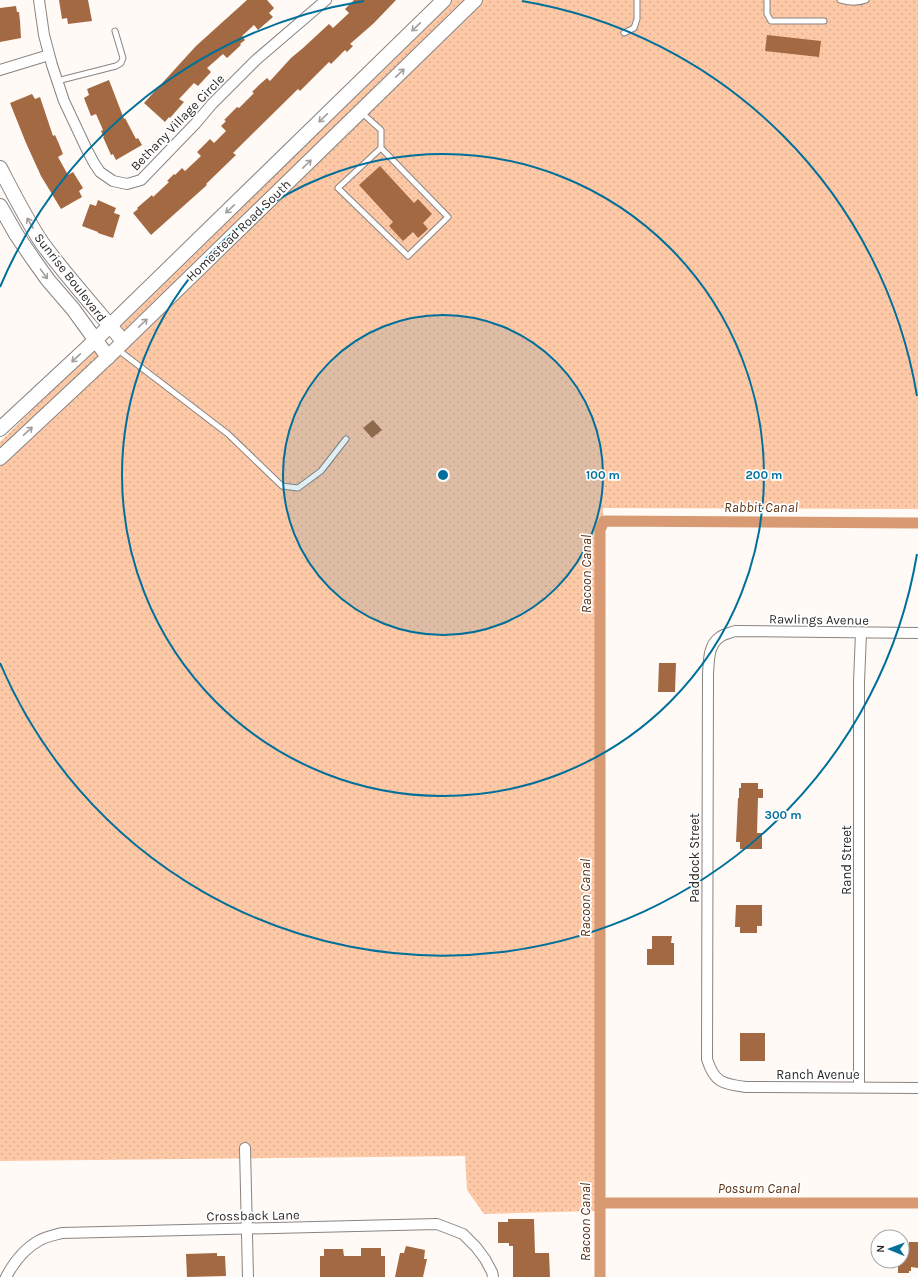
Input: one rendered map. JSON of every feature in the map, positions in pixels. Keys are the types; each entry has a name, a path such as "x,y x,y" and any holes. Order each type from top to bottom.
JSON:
{"main road":[{"name":"Homestead Road South","path":"0,429 110,325 444,0"},
{"name":"Homestead Road South","path":"0,458 116,349 475,0"},
{"name":"Sunrise Boulevard","path":"0,168 16,200 41,241 64,272 110,325 116,349"},
{"name":"Sunrise Boulevard","path":"0,206 16,234 33,259 95,339 116,349"}],"street":[{"name":"Bethany Village Circle","path":"39,0 49,55 57,80 74,122 100,172 113,181 128,184 141,180 196,123 212,104 256,60 326,0"},
{"path":"0,70 49,55"},
{"name":"Rawlings Avenue","path":"720,637 735,631 918,633"},
{"name":"Rand Street","path":"859,1087 860,633"},
{"name":"Paddock Street","path":"718,1080 711,1070 707,1059 708,705 709,658 712,646 720,637"},
{"name":"Ranch Avenue","path":"718,1080 731,1085 746,1087 918,1088"},
{"path":"245,1148 248,1277"},
{"name":"Crossback Lane","path":"6,1277 11,1268 24,1252 41,1239 62,1233 437,1224 463,1234 476,1246 492,1272 493,1277"}],"lane":[{"path":"624,33 634,28 637,19 637,0"},
{"path":"767,0 767,14 771,21 824,21"},
{"path":"840,0 846,2 860,2 866,0"},
{"path":"57,80 116,66 121,63 123,58 115,31"},
{"path":"360,112 381,130 381,148 448,217 408,256 338,188 381,148"},
{"path":"116,349 228,434 282,486 298,488 321,471 346,439"}],"shaded area":[{"path":"452,0 466,0 124,333 118,326"},
{"path":"483,0 918,0 918,509 603,508 596,1211 484,1214 467,1190 465,1156 0,1161 0,466 245,233"},
{"path":"94,348 100,356 0,450 0,442"}],"building":[{"path":"59,0 88,0 92,21 68,24 67,18 62,19"},
{"path":"247,0 267,0 274,8 269,13 273,17 258,30 254,25 242,36 245,40 240,44 241,45 227,58 223,54 207,68 211,72 198,86 194,83 179,99 184,102 165,122 144,103 196,46"},
{"path":"354,0 396,0 374,23 350,44 353,46 347,52 345,50 331,64 329,62 300,91 298,89 233,153 236,155 206,184 207,185 151,235 133,213 138,209 137,208 152,195 153,197 169,182 167,181 174,174 175,175 182,168 185,171 201,156 197,152 210,139 214,143 226,131 221,126 226,121 224,120 237,107 239,108 254,93 252,92 267,78 270,81 291,58 329,24 333,28 349,13 345,9"},
{"path":"16,6 17,12 19,12 21,38 0,42 0,8"},
{"path":"767,35 821,41 819,57 765,51"},
{"path":"109,80 124,119 125,118 136,139 138,138 142,145 116,160 113,154 111,155 103,137 101,131 103,130 96,114 91,116 84,98 89,95 87,89"},
{"path":"32,94 35,99 40,97 53,136 55,135 63,154 58,157 68,175 73,172 83,188 79,191 82,197 61,209 41,176 10,103"},
{"path":"380,166 414,203 418,199 432,214 423,223 428,229 418,238 413,232 403,241 389,226 393,222 359,185"},
{"path":"98,200 116,208 114,213 120,215 113,238 82,226 90,204 96,206"},
{"path":"373,420 382,430 372,438 363,428"},
{"path":"659,663 676,663 675,692 658,692"},
{"path":"741,783 758,783 758,789 763,789 763,798 758,798 757,833 762,833 762,849 740,849 740,842 736,842 738,798"},
{"path":"736,905 762,905 762,926 757,926 757,933 740,933 740,927 735,927"},
{"path":"652,936 672,936 671,943 674,943 674,965 647,965 647,949 652,949"},
{"path":"740,1033 765,1033 765,1061 740,1061"},
{"path":"508,1219 534,1219 535,1253 549,1253 550,1277 513,1277 513,1246 509,1246 509,1243 498,1243 498,1222 508,1222"},
{"path":"910,1242 918,1242 918,1268 911,1267 911,1271 909,1271 909,1273 898,1273 898,1269 910,1269"},
{"path":"406,1246 425,1250 424,1259 427,1259 423,1277 395,1277 400,1253 404,1253"},
{"path":"361,1248 381,1248 381,1256 385,1256 385,1277 320,1277 320,1256 324,1256 324,1249 343,1249 344,1256 361,1256"},
{"path":"217,1253 217,1256 225,1256 226,1276 187,1277 186,1254"}],"waterway":[{"name":"Racoon Canal","path":"600,1277 600,530 604,521 918,523"},
{"name":"Possum Canal","path":"600,1203 918,1203"}],"water label":[{"name":"Rabbit Canal","path":"761,507"}]}
